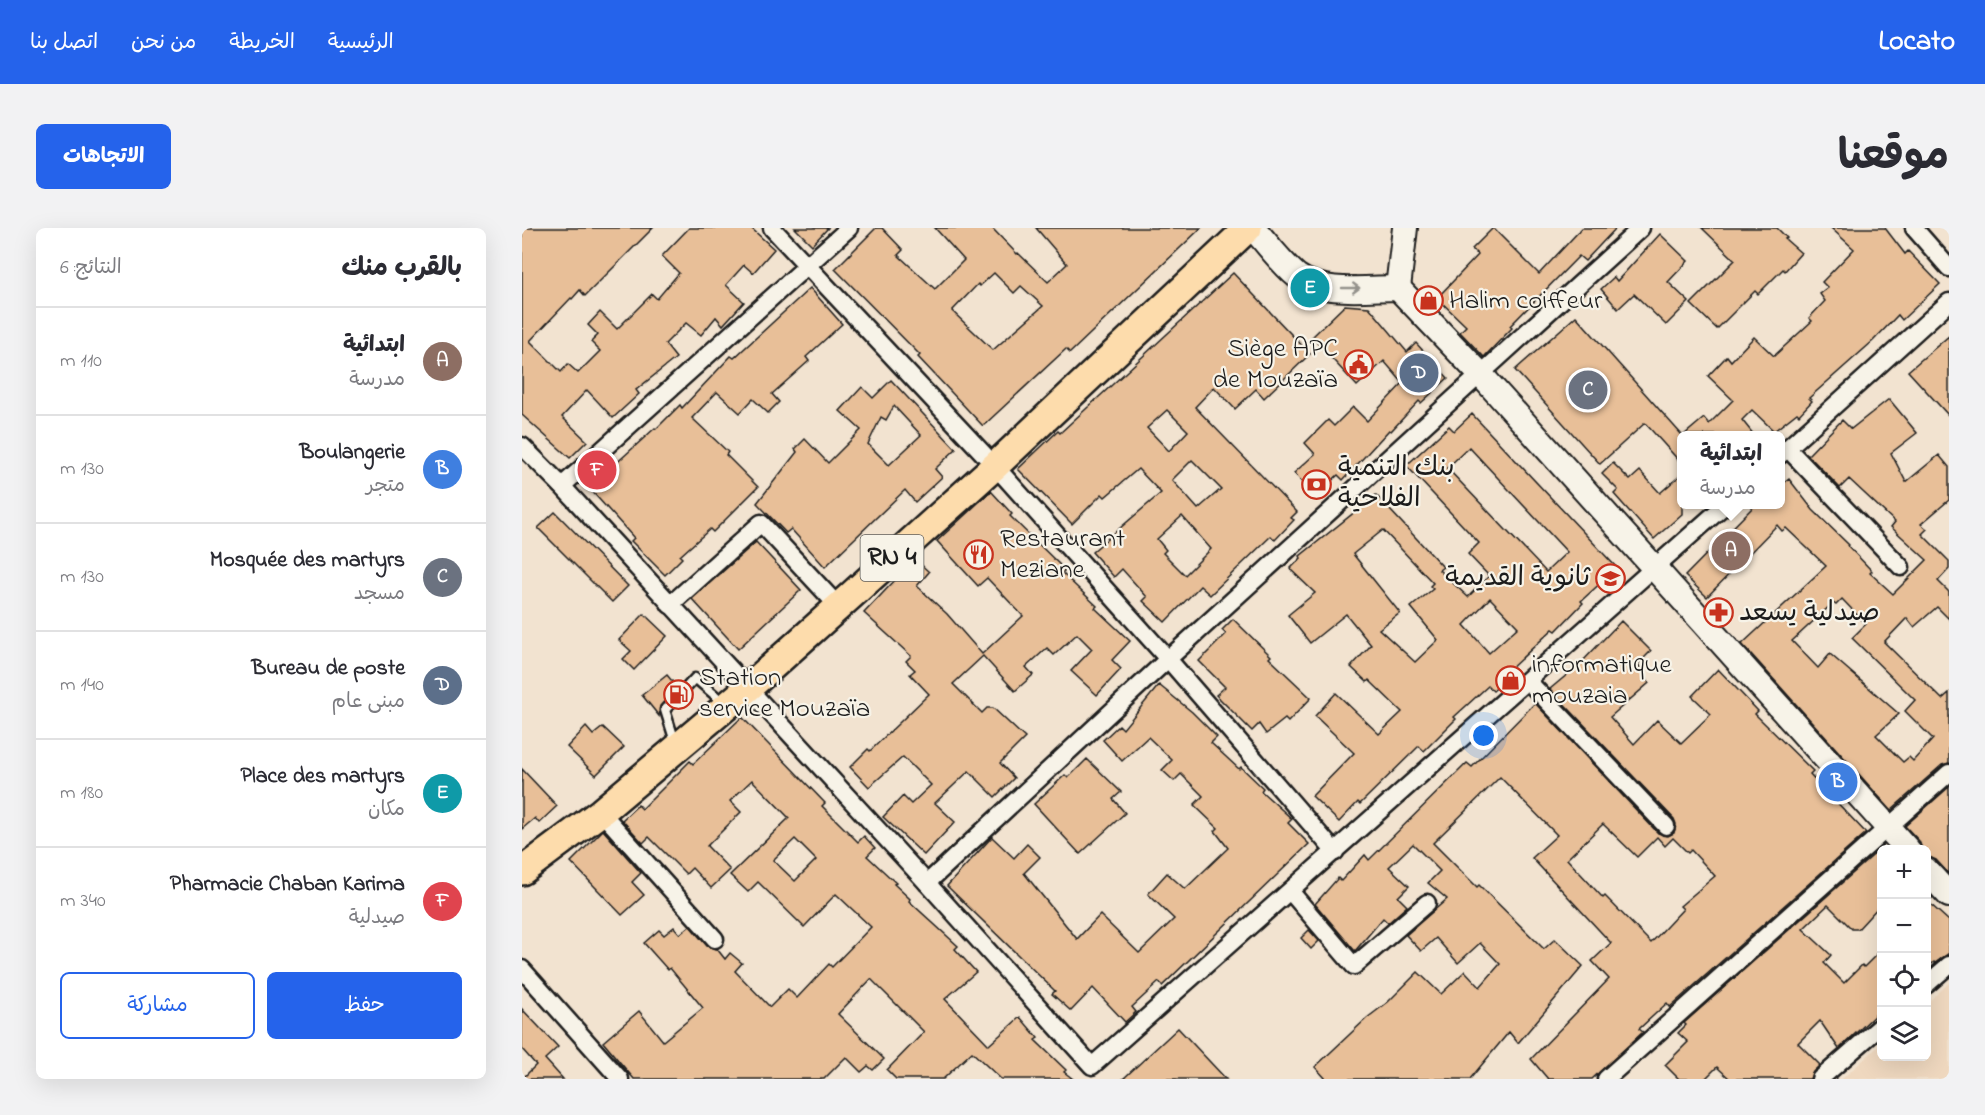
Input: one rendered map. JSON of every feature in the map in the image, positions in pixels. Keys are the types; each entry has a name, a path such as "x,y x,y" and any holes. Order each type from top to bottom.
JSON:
{"main road":[{"name":"RN 4","path":"522,870 601,812 737,697 994,466 1248,228"},
{"path":"1253,228 1296,275 1310,284 1329,288 1398,288 1481,375 1904,845"},
{"path":"1398,288 1405,228"},
{"path":"1931,875 1949,895"}],"street":[{"path":"772,228 994,466 1168,659 1335,852"},
{"path":"562,486 849,228"},
{"path":"927,883 1168,659 1641,228"},
{"path":"1914,228 1949,268"},
{"path":"1785,451 1949,302"},
{"path":"522,446 562,486 670,605 737,697 927,883 1092,1073 1290,891 1720,509"},
{"path":"1785,453 1901,567"},
{"path":"670,605 761,523 838,606"},
{"path":"1528,681 1666,826"},
{"path":"1606,1079 1949,773"},
{"path":"601,812 715,939"},
{"path":"1290,891 1354,966 1427,903"},
{"path":"1931,981 1949,965"},
{"path":"522,969 620,1079"},
{"path":"1820,1079 1877,1029"}],"lane":[{"path":"677,748 665,710 695,678 737,697"}],"shaded area":[{"path":"1949,983 1949,1079 1842,1079 1877,1048 1877,1061 1931,1061 1931,999"}],"building":[{"path":"522,228 653,228 585,296 580,290 530,341 561,372 568,364 578,373 600,351 591,342 598,335 588,325 600,312 617,329 652,294 657,299 679,273 662,256 689,228 751,228 774,249 753,273 744,265 726,285 744,302 723,325 716,317 701,335 686,323 665,344 676,358 636,390 639,394 613,418 587,390 562,417 587,441 570,458 522,415"},
{"path":"795,228 828,228 812,245"},
{"path":"876,228 882,228 903,250 898,255 935,289 964,260 935,228 992,228 1048,282 1067,264 1036,228 1201,228 1070,353 1066,349 983,426 918,357 920,355 835,269","holes":["994,273 1014,293 1021,286 1043,306 993,350 952,311 978,284 980,286"]},
{"path":"1493,228 1539,274 1582,228 1616,228 1585,261 1579,256 1510,326 1512,328 1484,357 1460,332 1466,326 1437,298 1478,255 1472,249"},
{"path":"1702,228 1777,228 1787,238 1785,239 1801,253 1785,271 1783,269 1758,294 1755,291 1717,329 1691,304 1735,260"},
{"path":"1831,228 1885,228 1905,254 1908,251 1940,284 1902,320 1898,315 1873,341 1809,398 1812,401 1799,415 1797,413 1774,431 1752,410 1742,420 1751,431 1689,431 1704,418 1709,424 1733,400 1708,376 1727,356 1731,361 1754,337 1774,356 1812,321 1809,318 1825,301 1820,294 1828,288 1822,282 1854,249"},
{"path":"1660,234 1688,261 1668,282 1689,302 1666,325 1634,294 1618,309 1601,289 1614,277 1617,281"},
{"path":"1233,273 1310,354 1264,398 1256,389 1235,409 1214,387 1195,407 1297,512 1291,518 1294,520 1275,540 1271,536 1210,595 1200,586 1165,622 1143,601 1147,597 1122,569 1114,577 1092,552 1161,493 1138,469 1105,497 1102,494 1072,524 1018,469 1058,431 1060,433","holes":["1167,410 1188,431 1169,451 1147,428","1192,460 1221,489 1198,509 1172,480","1182,516 1211,549 1185,575 1163,553 1166,550 1157,539"]},
{"path":"810,288 842,324 806,357 809,361 772,394 779,402 768,413 753,399 740,413 717,392 692,418 728,452 726,455 758,487 713,532 710,529 680,556 682,558 665,575 631,541 634,538 589,488 680,405 682,408 731,356 734,358"},
{"path":"1345,305 1369,307 1407,352 1416,343 1448,378 1421,403 1419,401 1391,431 1389,430 1343,480 1338,475 1315,496 1294,473 1315,454 1305,443 1328,420 1334,426 1353,407 1367,421 1403,383 1384,361 1357,386 1312,337"},
{"path":"1576,316 1678,431 1677,458 1645,423 1600,464 1515,370"},
{"path":"1949,336 1949,416 1908,371"},
{"path":"891,380 956,449 935,469 942,477 915,502 905,490 825,567 791,529 786,533 757,503 797,452 795,449 805,439 828,463 861,430 840,411 862,387 873,398","holes":["894,406 921,435 889,465 868,444 881,417 886,420"]},
{"path":"1889,399 1917,433 1891,453 1906,482 1939,455 1949,467 1949,500 1921,524 1927,529 1922,534 1949,561 1949,569 1938,581 1949,592 1949,619 1937,607 1914,627 1907,618 1884,642 1942,699 1949,693 1949,763 1942,765 1891,810 1742,644 1826,566 1786,528 1782,531 1777,525 1707,597 1685,576 1751,509 1785,509 1785,482 1789,479 1813,510 1849,545 1872,571 1870,573 1893,594 1927,560 1891,527 1895,522 1849,479 1840,488 1808,455 1842,420 1851,429","holes":["1842,599 1866,624 1852,638 1915,700 1905,711 1933,739 1913,761 1909,757 1903,762 1876,735 1899,714 1830,654 1818,668 1792,641 1833,603 1836,605"]},
{"path":"1472,414 1617,568 1581,601 1583,603 1556,631 1553,629 1508,671 1511,675 1493,691 1488,686 1454,717 1456,719 1424,751 1419,746 1339,822 1312,796 1354,753 1315,716 1336,693 1379,734 1402,712 1369,680 1367,682 1351,667 1371,645 1346,614 1310,643 1288,615 1315,593 1290,569 1301,558 1300,556 1376,495 1443,567 1439,570 1468,597 1489,576 1468,554 1479,543 1403,462 1410,462 1449,426 1454,431","holes":["1469,447 1567,552 1546,572 1447,468","1383,530 1433,583 1430,586 1433,589 1411,607 1438,640 1415,662 1379,629 1400,613 1353,554","1490,598 1518,627 1489,653 1464,625"]},
{"path":"1613,463 1630,480 1640,471 1660,493 1677,478 1677,509 1682,509 1682,514 1654,539 1614,494 1618,490 1602,474"},
{"path":"991,491 1012,514 1010,516 1065,570 1062,573 1130,641 1112,660 1121,669 1097,695 1071,671 1092,649 1077,634 1054,655 1047,648 1026,667 1033,675 1015,691 983,656 953,684 982,713 987,708 993,708 1025,738 1000,763 1014,778 995,797 969,771 935,803 955,822 924,855 883,817 903,796 911,804 931,785 903,757 869,787 850,767 868,749 870,751 929,694 910,674 915,670 906,661 911,656 864,613 915,559 929,572 917,586 947,614 982,654 1023,616 987,578 978,586 937,541"},
{"path":"555,512 628,586 612,602 538,528"},
{"path":"756,542 801,590 738,649 692,599"},
{"path":"644,614 667,636 634,670 623,659 631,651 619,640"},
{"path":"1233,619 1311,698 1288,722 1285,719 1266,734 1259,724 1252,731 1216,695 1225,687 1199,661 1226,634 1222,630"},
{"path":"1621,621 1651,651 1638,664 1649,683 1610,717 1634,744 1657,720 1681,743 1711,714 1692,696 1718,669 1758,711 1755,714 1813,771 1810,774 1866,833 1670,1007 1667,1003 1639,1029 1643,1032 1592,1079 1548,1079 1531,1059 1609,979 1592,961 1611,943 1532,858 1557,835 1500,777 1433,843 1544,949 1555,939 1583,966 1518,1043 1509,1032 1470,1079 1326,1079 1315,1067 1418,972 1441,994 1465,971 1480,987 1500,964 1480,943 1458,963 1436,938 1421,951 1406,935 1447,899 1428,883 1440,871 1413,844 1389,867 1409,886 1398,897 1407,906 1388,923 1383,918 1355,951 1315,904 1338,878 1341,881 1365,855 1369,860 1467,763 1472,767 1535,703 1658,833 1668,836 1674,833 1676,824 1674,819 1550,689 1581,663","holes":["1603,824 1637,857 1657,837 1665,846 1673,838 1688,853 1691,850 1715,876 1680,906 1683,909 1651,943 1605,896 1603,898 1567,859"]},
{"path":"667,675 677,687 660,706 659,716 642,695"},
{"path":"1159,685 1192,712 1217,737 1211,743 1263,788 1261,791 1292,819 1288,823 1309,844 1162,986 1159,982 1132,1007 1136,1012 1125,1022 1093,988 1071,1011 1052,994 1055,991 947,886 992,837 1014,858 1027,844 1040,857 1024,873 1077,939 1100,915 1139,953 1174,919 1148,894 1167,873 1185,889 1228,848 1215,831 1218,828 1194,805 1203,796 1181,774 1174,781 1162,770 1172,760 1148,737 1122,761 1103,740 1119,725 1123,729"},
{"path":"742,717 825,803 822,806 858,842 864,836 875,848 867,856 896,883 894,884 910,899 909,901 958,946 955,949 976,972 945,999 989,1045 1020,1017 1038,1038 1035,1040 1073,1079 1001,1079 972,1052 943,1079 896,1079 887,1070 924,1032 871,979 838,1014 884,1059 873,1070 868,1066 861,1072 846,1057 824,1079 634,1079 603,1042 639,1011 663,1041 703,1008 670,968 668,970 644,943 659,930 664,935 674,927 680,934 690,926 707,946 717,949 725,959 730,953 742,963 735,971 770,1007 788,989 797,998 829,964 832,967 871,927 836,894 804,927 758,882 748,892 730,875 789,818 752,780 730,801 741,812 707,846 730,870 711,888 692,868 686,874 649,837 643,843 622,820 638,805 642,809 690,761 693,764","holes":["795,839 816,860 795,881 773,860"]},
{"path":"586,727 593,735 603,727 624,747 596,775 567,747"},
{"path":"1087,759 1121,792 1113,799 1125,813 1080,854 1034,804 1065,775 1068,778"},
{"path":"522,769 557,806 539,823 535,818 522,829"},
{"path":"1949,787 1949,874 1936,860 1931,858 1931,845 1920,845 1905,826"},
{"path":"603,830 641,873 632,882 644,895 622,915 571,862"},
{"path":"1877,852 1877,908 1858,929 1852,929 1828,905 1803,929 1831,955 1824,963 1844,983 1877,954 1877,1013 1839,1049 1820,1021 1798,1043 1820,1065 1810,1079 1730,1079 1717,1067 1705,1079 1679,1079 1665,1065 1688,1042 1678,1033 1686,1025 1684,1023"},
{"path":"1931,905 1949,921 1949,953 1931,965"},
{"path":"1309,930 1319,941 1311,949 1301,938"},
{"path":"522,1009 558,1047 545,1059 563,1079 522,1079 536,1065 522,1049"},
{"path":"1178,1028 1226,1079 1123,1079"}],"place":[{"name":"Place des martyrs","path":"1310,288"},
{"name":"Halim coiffeur","path":"1428,301"},
{"name":"Siège APC de Mouzaïa","path":"1359,365"},
{"name":"Bureau de poste","path":"1419,373"},
{"name":"Mosquée des martyrs","path":"1588,390"},
{"name":"Pharmacie Chaban Karima","path":"597,470"},
{"name":"بنك التنمية الفلاحية","path":"1317,484"},
{"name":"ابتدائية","path":"1731,551"},
{"name":"Restaurant Meziane","path":"979,555"},
{"name":"ثانوية القديمة","path":"1611,578"},
{"name":"صيدلية يسعد","path":"1718,613"},
{"name":"informatique mouzaia","path":"1511,681"},
{"name":"Station service Mouzaïa","path":"678,694"},
{"name":"Boulangerie","path":"1838,782"}]}
